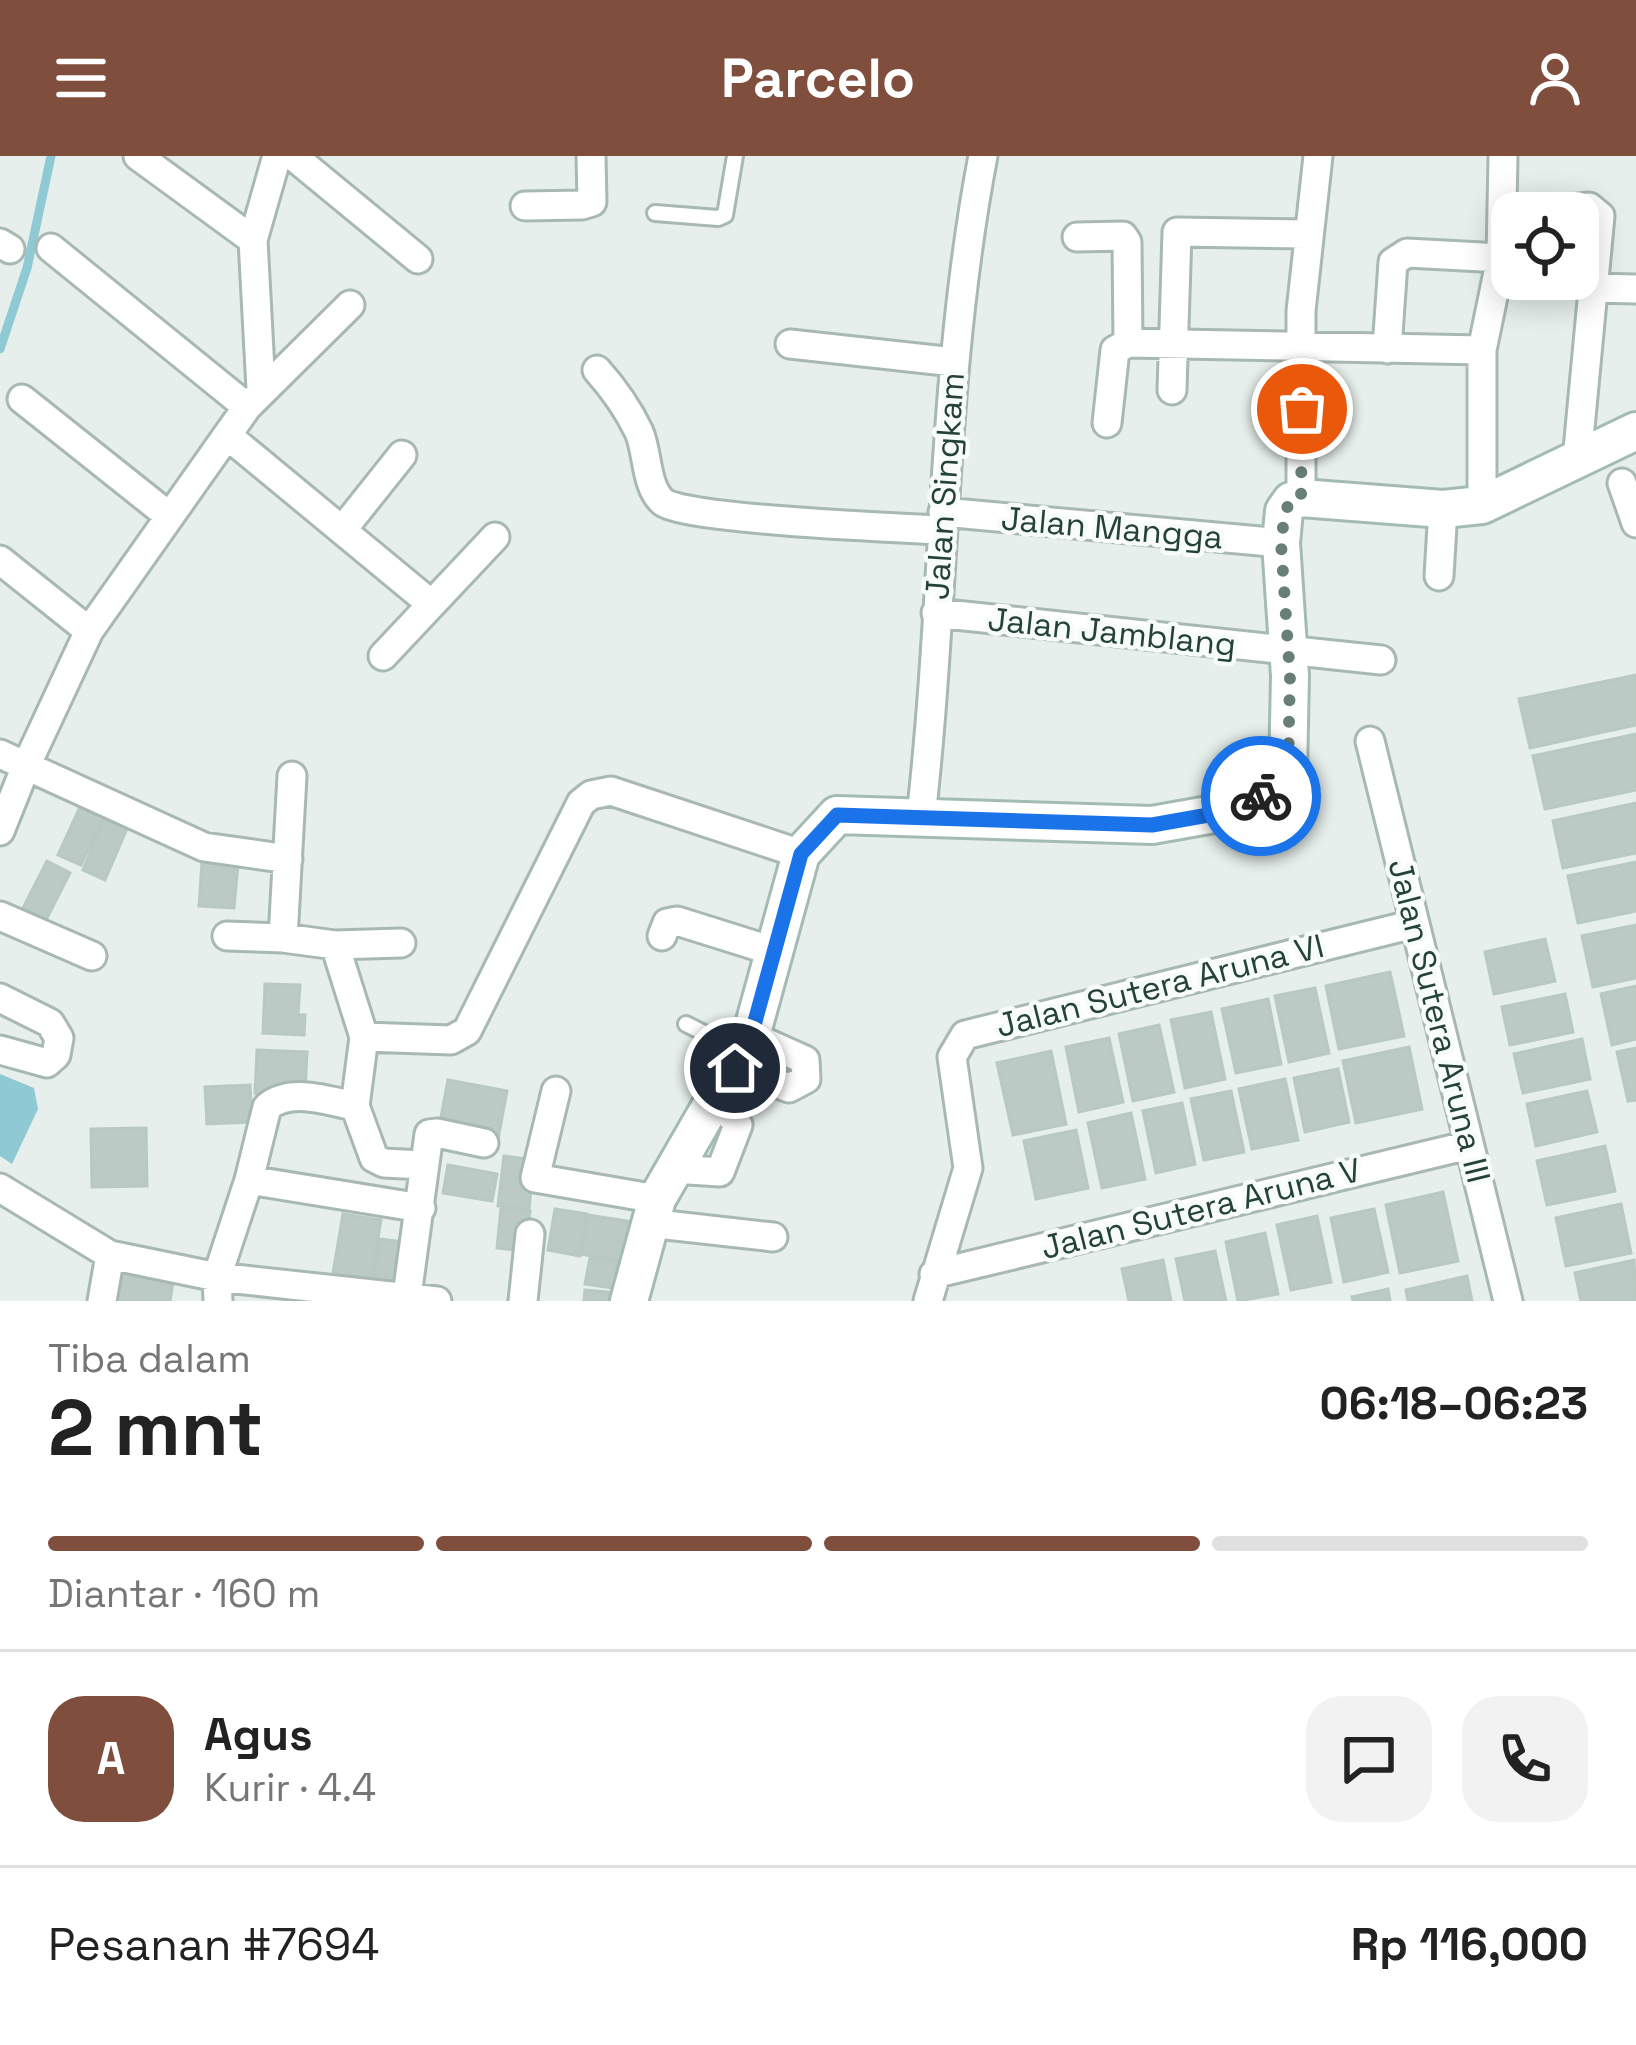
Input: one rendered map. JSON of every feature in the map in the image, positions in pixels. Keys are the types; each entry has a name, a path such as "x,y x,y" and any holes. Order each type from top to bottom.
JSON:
{"street":[{"path":"138,156 254,240"},
{"path":"254,398 254,240 277,156"},
{"path":"293,156 418,259"},
{"path":"525,206 592,202 591,156"},
{"name":"Jalan Singkam","path":"922,817 954,362 965,251 983,156"},
{"path":"1301,498 1307,234 1318,156"},
{"path":"1503,156 1510,192"},
{"path":"1172,390 1177,232 1307,234"},
{"path":"1076,237 1123,236 1127,242 1128,343"},
{"path":"51,248 254,398"},
{"path":"1387,349 1394,262 1407,253 1491,257"},
{"path":"1599,288 1636,290"},
{"path":"1482,506 1482,350 1492,300"},
{"path":"1577,460 1590,300"},
{"path":"0,831 13,760 89,631 254,398 350,305"},
{"path":"1107,423 1114,350 1128,343 1482,350"},
{"path":"790,344 954,362"},
{"name":"Jalan Mangga","path":"597,370 616,391 639,433 654,488 664,504 685,510 800,521 942,521 1281,543"},
{"path":"22,399 170,516"},
{"path":"629,1301 660,1197 736,1063 776,952 801,854 837,815 1152,825 1248,808 1288,772 1288,650 1281,543 1291,501 1443,509 1482,506 1636,431"},
{"path":"228,436 430,603"},
{"path":"343,530 402,455"},
{"path":"1622,483 1636,523"},
{"path":"1439,576 1443,509"},
{"path":"383,656 495,537"},
{"path":"0,560 89,631"},
{"name":"Jalan Jamblang","path":"936,613 1381,660"},
{"name":"Jalan Sutera Aruna III","path":"1370,741 1508,1301"},
{"path":"13,760 204,848 288,859"},
{"path":"283,938 292,776"},
{"path":"364,1036 451,1040 467,1031 581,803 601,791 801,854"},
{"path":"0,916 92,956"},
{"path":"662,936 667,923 677,921 776,952"},
{"name":"Jalan Sutera Aruna VI","path":"931,1288 968,1168 952,1057 965,1035 1414,924"},
{"path":"227,936 335,945 400,944"},
{"path":"335,945 364,1036 355,1106 374,1158 423,1165"},
{"path":"0,998 50,1023 59,1039 56,1055 41,1064 0,1050"},
{"path":"556,1091 535,1178 660,1197 773,1237"},
{"path":"217,1289 262,1118 276,1099 306,1097 355,1106"},
{"path":"406,1296 429,1134 484,1143"},
{"name":"Jalan Sutera Aruna V","path":"931,1288 1469,1144"},
{"path":"249,1180 421,1208"},
{"path":"0,1188 110,1255 217,1289 437,1301"},
{"path":"523,1301 530,1234"},
{"path":"102,1301 110,1255"}],"lane":[{"path":"655,213 725,215 735,156"},
{"path":"686,1024 736,1063"}],"water":[{"path":"0,1074 34,1088 38,1109 12,1164 0,1156"}],"building":[{"path":"1636,675 1636,725 1530,748 1519,699"},
{"path":"1636,734 1636,790 1545,809 1533,756"},
{"path":"1636,803 1636,853 1563,868 1553,821"},
{"path":"80,807 103,817 81,865 58,855"},
{"path":"105,817 128,826 105,880 83,870"},
{"path":"47,861 70,873 46,920 23,908"},
{"path":"202,862 238,864 234,908 199,906"},
{"path":"1636,862 1636,911 1578,923 1568,876"},
{"path":"1636,925 1636,978 1593,987 1582,936"},
{"path":"1545,939 1555,981 1494,994 1485,952"},
{"path":"1390,972 1404,1036 1339,1049 1326,986"},
{"path":"265,984 300,985 298,1015 305,1015 304,1035 263,1033"},
{"path":"1636,986 1636,1039 1612,1045 1601,994"},
{"path":"1315,988 1329,1053 1289,1062 1275,996"},
{"path":"1565,994 1573,1032 1510,1045 1502,1007"},
{"path":"1268,999 1281,1064 1236,1073 1222,1009"},
{"path":"1211,1012 1225,1079 1185,1088 1171,1020"},
{"path":"1159,1025 1174,1092 1133,1101 1119,1034"},
{"path":"1109,1038 1123,1102 1079,1112 1066,1047"},
{"path":"1582,1039 1590,1079 1523,1093 1514,1054"},
{"path":"1409,1047 1422,1109 1356,1123 1343,1061"},
{"path":"1636,1048 1636,1100 1628,1101 1617,1052"},
{"path":"257,1050 307,1052 305,1095 255,1093"},
{"path":"1051,1051 1066,1124 1013,1135 997,1063"},
{"path":"1338,1069 1349,1122 1305,1132 1294,1078"},
{"path":"1285,1079 1298,1140 1252,1149 1239,1089"},
{"path":"448,1080 507,1091 498,1139 439,1128"},
{"path":"250,1085 252,1122 207,1124 205,1087"},
{"path":"1231,1091 1244,1152 1204,1160 1191,1099"},
{"path":"1587,1091 1597,1132 1536,1146 1527,1104"},
{"path":"1182,1103 1195,1164 1156,1173 1143,1111"},
{"path":"1131,1113 1145,1179 1102,1188 1088,1123"},
{"path":"146,1128 147,1186 92,1187 91,1129"},
{"path":"1076,1130 1088,1188 1036,1199 1024,1141"},
{"path":"1605,1146 1615,1191 1547,1205 1537,1161"},
{"path":"504,1156 534,1160 529,1209 498,1206"},
{"path":"448,1165 497,1174 492,1201 443,1193"},
{"path":"1443,1192 1458,1261 1400,1273 1386,1205"},
{"path":"1621,1204 1631,1253 1566,1266 1556,1218"},
{"path":"501,1208 530,1211 525,1251 497,1248"},
{"path":"555,1209 587,1214 580,1256 548,1250"},
{"path":"1374,1209 1388,1272 1344,1282 1331,1218"},
{"path":"343,1214 381,1220 371,1279 333,1273"},
{"path":"588,1215 633,1222 626,1262 581,1254"},
{"path":"1317,1216 1331,1282 1291,1290 1277,1225"},
{"path":"1265,1233 1278,1294 1238,1301 1226,1242"},
{"path":"380,1239 412,1243 406,1290 373,1286"},
{"path":"1215,1251 1226,1301 1185,1301 1176,1259"},
{"path":"590,1258 624,1263 620,1289 585,1284"},
{"path":"1163,1260 1171,1301 1129,1301 1122,1269"},
{"path":"1634,1260 1636,1301 1581,1301 1575,1273"},
{"path":"115,1271 173,1282 170,1301 109,1301"},
{"path":"1467,1276 1472,1301 1408,1301 1406,1290"},
{"path":"1388,1289 1390,1301 1353,1301 1352,1297"},
{"path":"585,1290 619,1293 618,1301 584,1301"}],"waterway":[{"path":"0,349 27,268 51,156"}],"way so far":[{"path":"1261,796 1288,772 1290,676 1281,543 1285,511 1291,501 1301,498 1302,409"}],"route":[{"path":"735,1068 751,1036 801,854 837,815 1152,825 1248,808 1261,796"}]}
